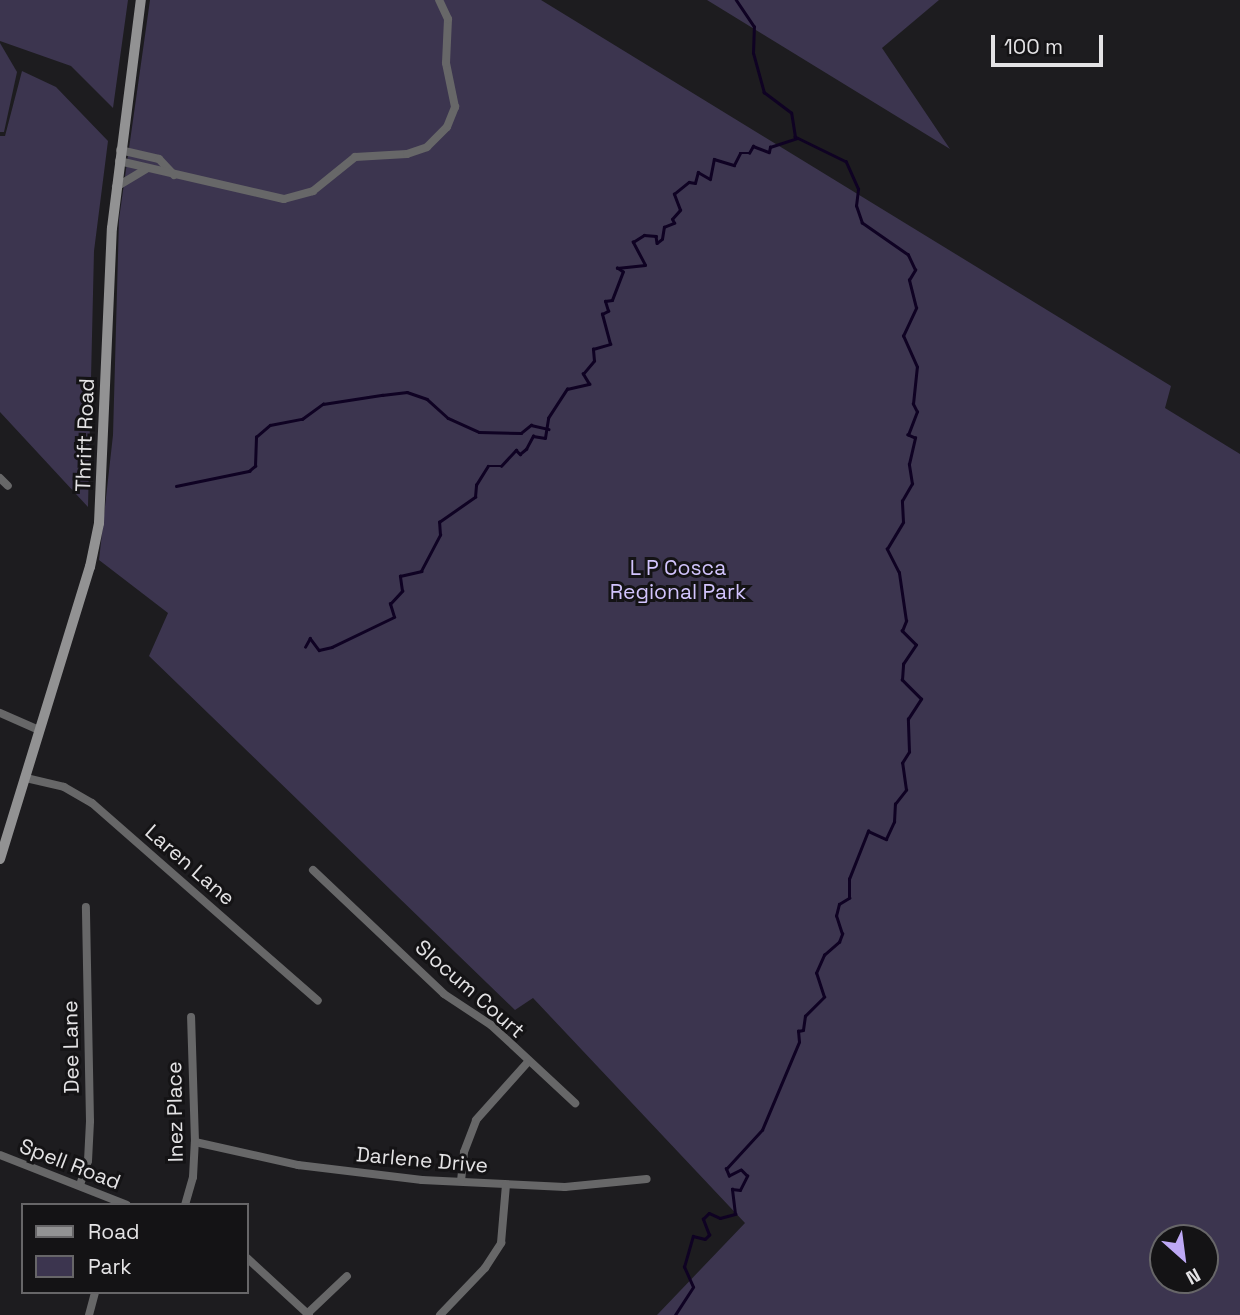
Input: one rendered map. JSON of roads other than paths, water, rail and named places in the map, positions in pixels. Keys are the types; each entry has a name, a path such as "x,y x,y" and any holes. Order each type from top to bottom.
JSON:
{"street":[{"name":"Thrift Road","path":"0,859 3,839 26,778 99,523 116,187 141,0"},
{"path":"119,156 148,168 277,199 294,198 313,191 355,157 407,154 426,147 446,127 455,107 446,62 448,19 439,0"},
{"path":"119,156 159,159 174,175"},
{"path":"116,187 148,168"},
{"path":"0,478 8,486"},
{"path":"0,713 39,730"},
{"name":"Laren Lane","path":"26,778 64,787 92,803 318,1001"},
{"name":"Slocum Court","path":"313,870 444,994 491,1025 527,1063 575,1102"},
{"name":"Dee Lane","path":"80,1185 88,1161 90,1121 86,907"},
{"name":"Inez Place","path":"186,1203 193,1177 195,1142 191,1017"},
{"path":"461,1181 464,1152 476,1120 527,1063"},
{"name":"Darlene Drive","path":"195,1142 325,1169 506,1185 591,1187 648,1179"},
{"name":"Spell Road","path":"0,1155 122,1203"},
{"path":"440,1315 485,1268 502,1243 506,1185"},
{"path":"248,1259 308,1314 347,1276"},
{"path":"89,1315 95,1294"}],"waterway":[{"path":"675,1315 693,1287 684,1267 693,1236 705,1239 709,1235 703,1219 709,1213 720,1218 735,1214 732,1189 740,1190 747,1176 741,1170 729,1176 726,1169 762,1130 799,1042 798,1031 803,1030 805,1016 824,997 816,973 824,955 839,942 842,934 836,916 839,904 849,898 849,879 868,831 886,839 894,822 895,804 906,790 902,763 909,752 908,719 921,699 902,680 903,664 916,645 902,631 906,621 899,573 887,549 903,522 902,501 912,484 909,464 915,438 908,435 917,412 913,404 917,367 903,336 916,308 909,280 915,270 908,255 862,223 856,206 858,189 846,162 795,137 791,113 764,93 753,53 754,27 736,0"},
{"path":"305,647 310,638 319,650 332,647 394,617 390,604 402,591 400,576 421,571 440,535 439,522 475,497 476,485 488,466 501,466 516,450 520,454 533,436 545,438 548,418 567,389 589,384 583,374 594,361 593,349 610,344 602,314 608,311 605,301 612,300 623,272 617,268 645,265 633,242 644,235 656,236 657,243 662,239 664,227 674,223 672,219 680,210 674,194 689,182 695,183 698,172 710,179 714,159 734,165 740,153 749,153 753,146 769,152 770,147 797,138"},
{"path":"176,486 249,471 255,466 256,437 270,425 302,419 323,404 407,392 427,399 448,418 479,432 521,433 531,425 549,429"}],"park label":[{"name":"L P Cosca Regional Park","path":"678,580"}]}
